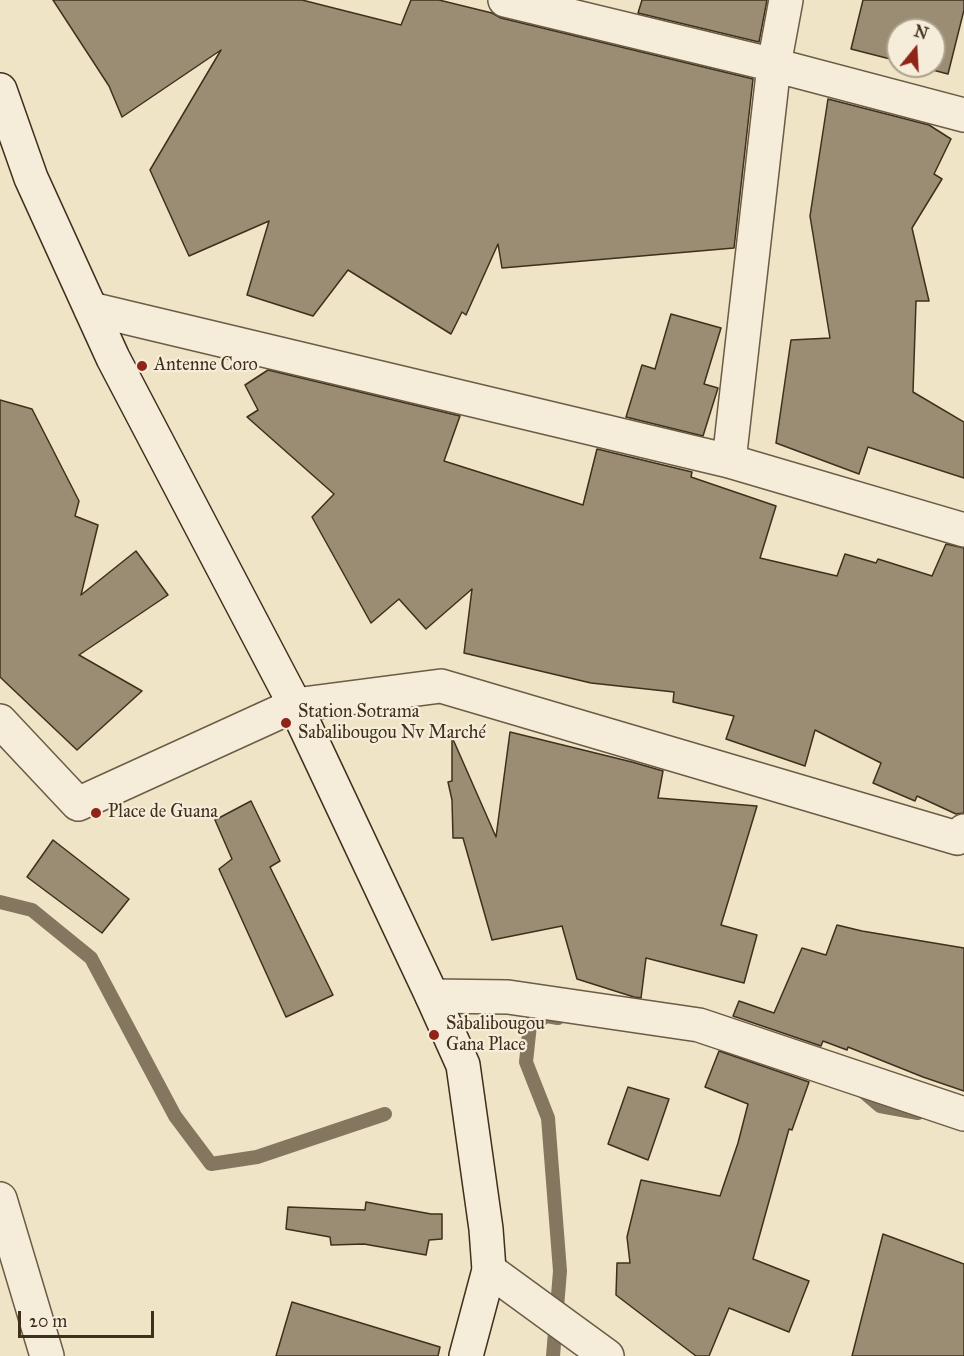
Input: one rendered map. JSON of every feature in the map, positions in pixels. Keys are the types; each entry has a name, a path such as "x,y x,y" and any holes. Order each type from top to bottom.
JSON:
{"street":[{"path":"505,0 774,65 964,115"},
{"path":"729,462 774,65 786,0"},
{"path":"0,90 31,178 113,358 295,705 463,1065 486,1229 489,1270 466,1356"},
{"path":"91,309 729,462 964,530"},
{"path":"0,722 78,804 295,705 441,686 962,837"},
{"path":"432,996 508,996 699,1025 964,1114"},
{"path":"0,1199 47,1356"},
{"path":"489,1270 607,1356"}],"building":[{"path":"53,0 302,0 401,25 411,0 439,0 492,13 501,18 753,79 734,248 502,268 498,244 466,315 462,312 451,334 348,270 313,316 247,295 269,221 189,256 150,170 221,50 122,117 109,86"},
{"path":"642,0 767,0 759,42 638,13"},
{"path":"863,0 964,0 964,10 948,74 946,73 946,18 886,18 886,58 851,49"},
{"path":"828,99 929,125 951,139 934,174 942,179 912,228 929,301 916,301 913,392 964,422 964,478 868,447 859,474 776,443 791,340 830,338 810,216"},
{"path":"671,314 721,328 704,384 718,388 703,436 626,417 642,365 655,369"},
{"path":"268,370 460,416 444,461 583,505 597,449 692,472 691,477 776,506 760,558 837,576 845,554 876,563 878,559 932,576 946,544 964,548 964,813 956,814 917,796 915,801 873,783 881,763 815,730 805,766 726,739 734,716 673,702 674,692 591,683 464,653 472,589 426,629 399,599 371,623 312,517 334,494 247,417 258,410 245,385"},
{"path":"0,400 32,409 79,501 75,516 98,525 81,595 136,551 168,595 79,655 142,691 77,750 0,677"},
{"path":"510,732 663,771 658,798 757,806 721,925 757,935 744,983 646,958 641,998 634,997 577,979 562,926 492,940 463,838 453,838 452,800 448,782 452,781 452,737 496,837"},
{"path":"251,801 280,861 270,867 333,995 286,1017 219,869 232,859 215,820"},
{"path":"53,840 129,899 102,933 27,877"},
{"path":"837,925 964,948 964,1091 848,1047 847,1050 823,1041 821,1046 733,1016 739,1001 774,1013 802,948 826,955"},
{"path":"719,1051 809,1082 792,1130 789,1129 753,1259 809,1281 789,1332 729,1308 709,1356 696,1356 616,1295 617,1263 630,1263 627,1237 641,1180 720,1196 748,1104 705,1087"},
{"path":"628,1087 669,1099 648,1160 608,1144"},
{"path":"366,1202 442,1214 442,1239 429,1240 426,1255 364,1244 331,1245 330,1237 286,1229 288,1207 365,1210"},
{"path":"883,1234 964,1264 964,1356 852,1356"},
{"path":"292,1302 440,1347 438,1356 276,1356"}],"waterway":[{"path":"0,902 32,910 91,958 175,1116 211,1164 257,1157 385,1114"},
{"path":"553,1356 560,1271 548,1118 526,1062 530,1025 547,1016 558,1018"},
{"path":"860,1089 880,1106 918,1113"}],"place":[{"name":"Antenne Coro","path":"142,366"},
{"name":"Station Sotrama Sabalibougou Nv Marché","path":"286,723"},
{"name":"Place de Guana","path":"96,813"},
{"name":"Sabalibougou Gana Place","path":"434,1035"}]}
